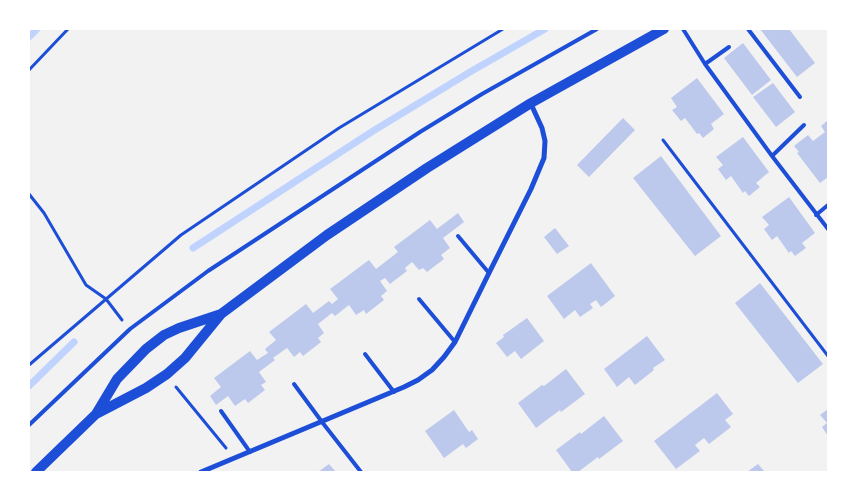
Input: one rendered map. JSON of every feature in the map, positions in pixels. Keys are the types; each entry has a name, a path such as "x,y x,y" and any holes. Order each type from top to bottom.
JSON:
{"main road":[{"path":"96,414 146,388 167,374 185,358 221,314 334,230 427,168 531,103 664,29"},
{"path":"36,472 96,414 117,379 146,349 164,335 179,328 221,314"}],"street":[{"path":"201,472 394,392 418,380 444,358 489,274 531,189 544,158 545,141 542,128 531,103"}],"lane":[{"path":"29,425 130,329 208,271 420,132 482,94 597,29"},
{"path":"683,29 772,156 828,229"},
{"path":"748,29 800,97"},
{"path":"706,64 729,47"},
{"path":"772,156 804,125"},
{"path":"816,215 828,205"},
{"path":"458,236 489,274"},
{"path":"419,299 454,342"},
{"path":"365,354 394,392"},
{"path":"294,384 361,472"},
{"path":"221,411 250,452"}],"path":[{"path":"29,70 68,29"},
{"path":"29,365 181,235 340,128 503,29"},
{"path":"662,140 828,356"},
{"path":"29,194 44,213 86,286 106,299"}],"building":[{"path":"760,29 789,29 815,63 797,77"},
{"path":"743,43 771,80 752,95 724,58"},
{"path":"697,78 724,114 711,124 714,129 703,138 699,133 697,134 685,118 681,121 672,110 677,107 671,98"},
{"path":"773,83 795,112 776,127 753,97"},
{"path":"623,118 635,130 589,177 577,165"},
{"path":"828,120 828,177 820,183 797,153 799,152 794,146 808,135 813,141 825,132 821,126"},
{"path":"743,137 769,172 756,183 760,187 749,196 745,191 743,193 731,176 726,180 718,169 723,165 716,157"},
{"path":"661,156 721,236 695,256 633,178"},
{"path":"789,197 815,233 802,243 806,248 795,256 791,251 789,253 777,236 772,240 764,229 769,225 762,217"},
{"path":"458,213 464,222 443,238 450,248 441,255 444,259 427,272 423,268 419,270 412,262 405,268 407,271 390,284 385,278 380,281 387,291 381,296 384,300 366,314 364,310 356,315 349,305 335,316 332,313 318,324 324,333 318,338 321,342 303,356 300,352 294,357 287,348 273,358 275,360 259,372 266,382 261,385 265,390 248,403 245,399 235,406 228,396 216,405 210,396 221,387 214,378 250,351 257,360 268,353 265,349 276,340 269,332 306,304 313,313 329,301 332,304 338,299 330,289 369,260 376,269 398,252 394,247 430,220 437,229"},
{"path":"555,228 569,246 557,254 544,237"},
{"path":"591,263 615,296 601,307 596,300 590,304 593,308 580,317 575,310 564,319 547,296"},
{"path":"760,283 823,364 798,383 735,303"},
{"path":"527,318 544,341 521,359 515,351 507,357 496,343 504,337 503,335"},
{"path":"647,336 665,360 653,368 654,370 635,385 629,377 617,387 604,369"},
{"path":"566,369 585,394 536,428 518,403"},
{"path":"717,393 733,414 725,420 731,427 709,444 704,438 695,445 700,451 676,469 654,441"},
{"path":"828,409 828,436 822,427 827,423 820,415"},
{"path":"454,410 469,432 472,430 478,439 466,448 463,444 444,458 425,431"},
{"path":"604,416 623,441 578,472 572,472 556,450"},
{"path":"329,464 336,472 318,472"},
{"path":"758,464 765,472 747,472"}],"waterway":[{"path":"29,37 37,29"},
{"path":"193,248 373,131 545,29"},
{"path":"29,386 74,342"}]}
